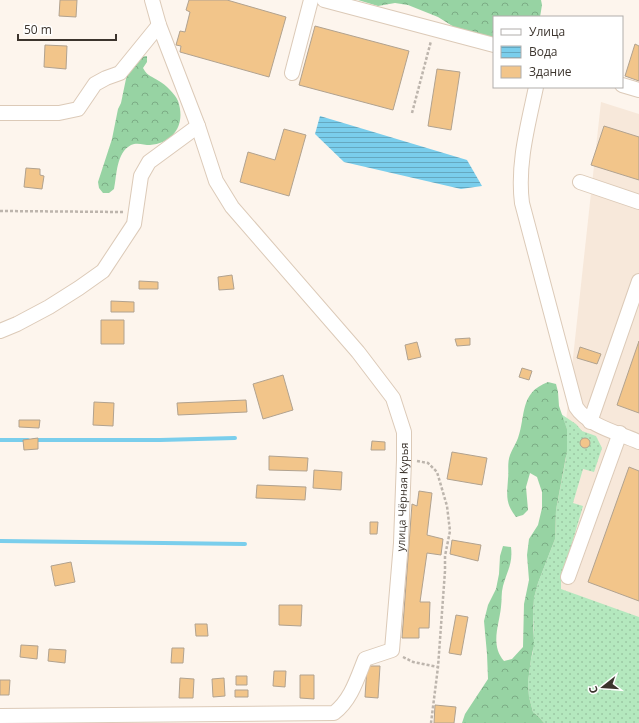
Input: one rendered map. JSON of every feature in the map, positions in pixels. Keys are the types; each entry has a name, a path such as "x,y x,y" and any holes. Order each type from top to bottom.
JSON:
{"street":[{"name":"улица Чёрная Курья","path":"152,0 159,25 198,126 216,181 232,207 358,352 393,398 404,432 404,460 401,543 392,650"},
{"path":"292,73 311,0"},
{"path":"324,0 493,45"},
{"path":"0,113 58,113 78,109 95,84 120,73 159,25"},
{"path":"623,84 639,90"},
{"path":"536,88 521,165 520,186 522,203 576,407 590,422 639,442"},
{"path":"0,331 17,324 80,288 103,270 134,224 141,176 149,162 198,126"},
{"path":"580,182 639,202"},
{"path":"590,422 639,281"},
{"path":"568,577 620,433"},
{"path":"0,716 334,713 348,698 365,659 392,650"}],"path":[{"path":"412,113 434,29"},
{"path":"0,211 135,212"},
{"path":"404,460 428,463 437,472 447,506 450,531 445,556 438,667 430,723"},
{"path":"392,650 412,662 438,667"}],"shaded area":[{"path":"601,102 639,114 639,723 533,723"}],"green space":[{"path":"358,0 541,0 542,5 540,16 493,16 493,39 485,38 454,27 438,17 408,5 395,3 378,6"},
{"path":"147,56 147,62 143,68 145,71 148,75 167,87 175,95 178,101 180,109 179,125 172,136 166,141 150,145 133,144 126,149 122,153 118,165 114,189 109,193 103,193 99,188 98,182 112,139 127,74 140,57"},
{"path":"548,382 556,384 559,406 567,429 567,451 556,510 555,539 538,583 534,598 534,645 528,682 529,697 533,712 544,723 462,723 465,714 488,679 484,621 488,605 496,589 500,556 503,546 511,547 511,558 502,589 501,607 496,635 497,648 504,661 512,659 523,647 524,604 529,580 527,555 529,539 538,525 542,508 542,492 537,477 530,473 526,487 528,510 523,515 516,517 508,503 507,490 509,461 518,438 528,399 532,392"},
{"path":"561,414 576,424 582,431 596,436 602,448 594,472 583,469 573,503 583,506 561,581 561,589 639,617 639,723 544,723 533,712 529,697 528,682 533,652 534,598 538,583 555,539 556,510 566,458 567,429"}],"water":[{"path":"320,116 467,160 482,186 461,189 344,162 315,134"}],"building":[{"path":"60,0 77,0 76,17 59,16"},
{"path":"189,0 227,0 286,17 269,77 180,52 181,46 176,45 180,31 185,32 190,12 186,10"},
{"path":"315,26 409,51 393,110 299,85"},
{"path":"635,44 639,46 639,81 625,76"},
{"path":"45,45 67,46 66,69 44,67"},
{"path":"437,69 460,72 451,130 428,126"},
{"path":"604,126 639,137 639,180 591,165"},
{"path":"284,129 306,135 289,196 240,182 248,152 275,160"},
{"path":"26,168 40,169 40,175 44,176 42,189 24,187"},
{"path":"232,275 234,289 219,290 218,277"},
{"path":"139,281 158,282 158,289 139,289"},
{"path":"111,301 134,302 134,312 111,312"},
{"path":"101,320 124,320 124,344 101,344"},
{"path":"470,338 470,345 457,346 455,339"},
{"path":"639,341 639,413 617,405"},
{"path":"417,342 421,357 408,360 405,345"},
{"path":"580,347 601,354 597,364 577,358"},
{"path":"522,368 532,371 529,380 519,377"},
{"path":"283,375 293,410 263,419 253,384"},
{"path":"246,400 247,412 178,415 177,403"},
{"path":"94,402 114,403 113,426 93,425"},
{"path":"19,420 40,420 39,428 19,427"},
{"path":"38,438 38,449 24,450 23,440"},
{"path":"585,438 590,443 585,448 580,443"},
{"path":"372,441 385,442 385,450 371,450"},
{"path":"452,452 487,458 482,485 447,479"},
{"path":"269,456 308,458 307,471 269,470"},
{"path":"629,467 639,471 639,601 588,582"},
{"path":"314,470 342,472 341,490 313,488"},
{"path":"257,485 306,487 305,500 256,498"},
{"path":"419,491 432,493 427,535 443,539 441,555 427,553 420,602 430,602 429,628 419,628 419,638 402,638 412,504 417,506"},
{"path":"370,522 378,522 377,534 370,534"},
{"path":"452,540 481,545 478,561 450,554"},
{"path":"71,562 75,582 55,586 51,566"},
{"path":"279,605 302,605 301,626 279,625"},
{"path":"456,615 468,617 461,655 449,653"},
{"path":"195,624 207,624 208,636 196,636"},
{"path":"21,645 38,646 37,659 20,657"},
{"path":"172,648 184,648 183,663 171,663"},
{"path":"49,649 66,650 65,663 48,661"},
{"path":"367,666 380,666 378,698 365,697"},
{"path":"274,671 286,671 285,687 273,686"},
{"path":"300,675 314,675 314,699 300,698"},
{"path":"236,676 247,676 247,685 236,685"},
{"path":"180,678 194,679 193,698 179,698"},
{"path":"224,678 225,696 213,697 212,679"},
{"path":"0,680 10,680 9,695 0,695"},
{"path":"235,690 248,690 248,697 235,697"},
{"path":"435,705 456,707 454,723 434,723"}],"waterway":[{"path":"34,440 160,440 235,438"},
{"path":"0,440 28,440"},
{"path":"0,541 245,544"}]}
